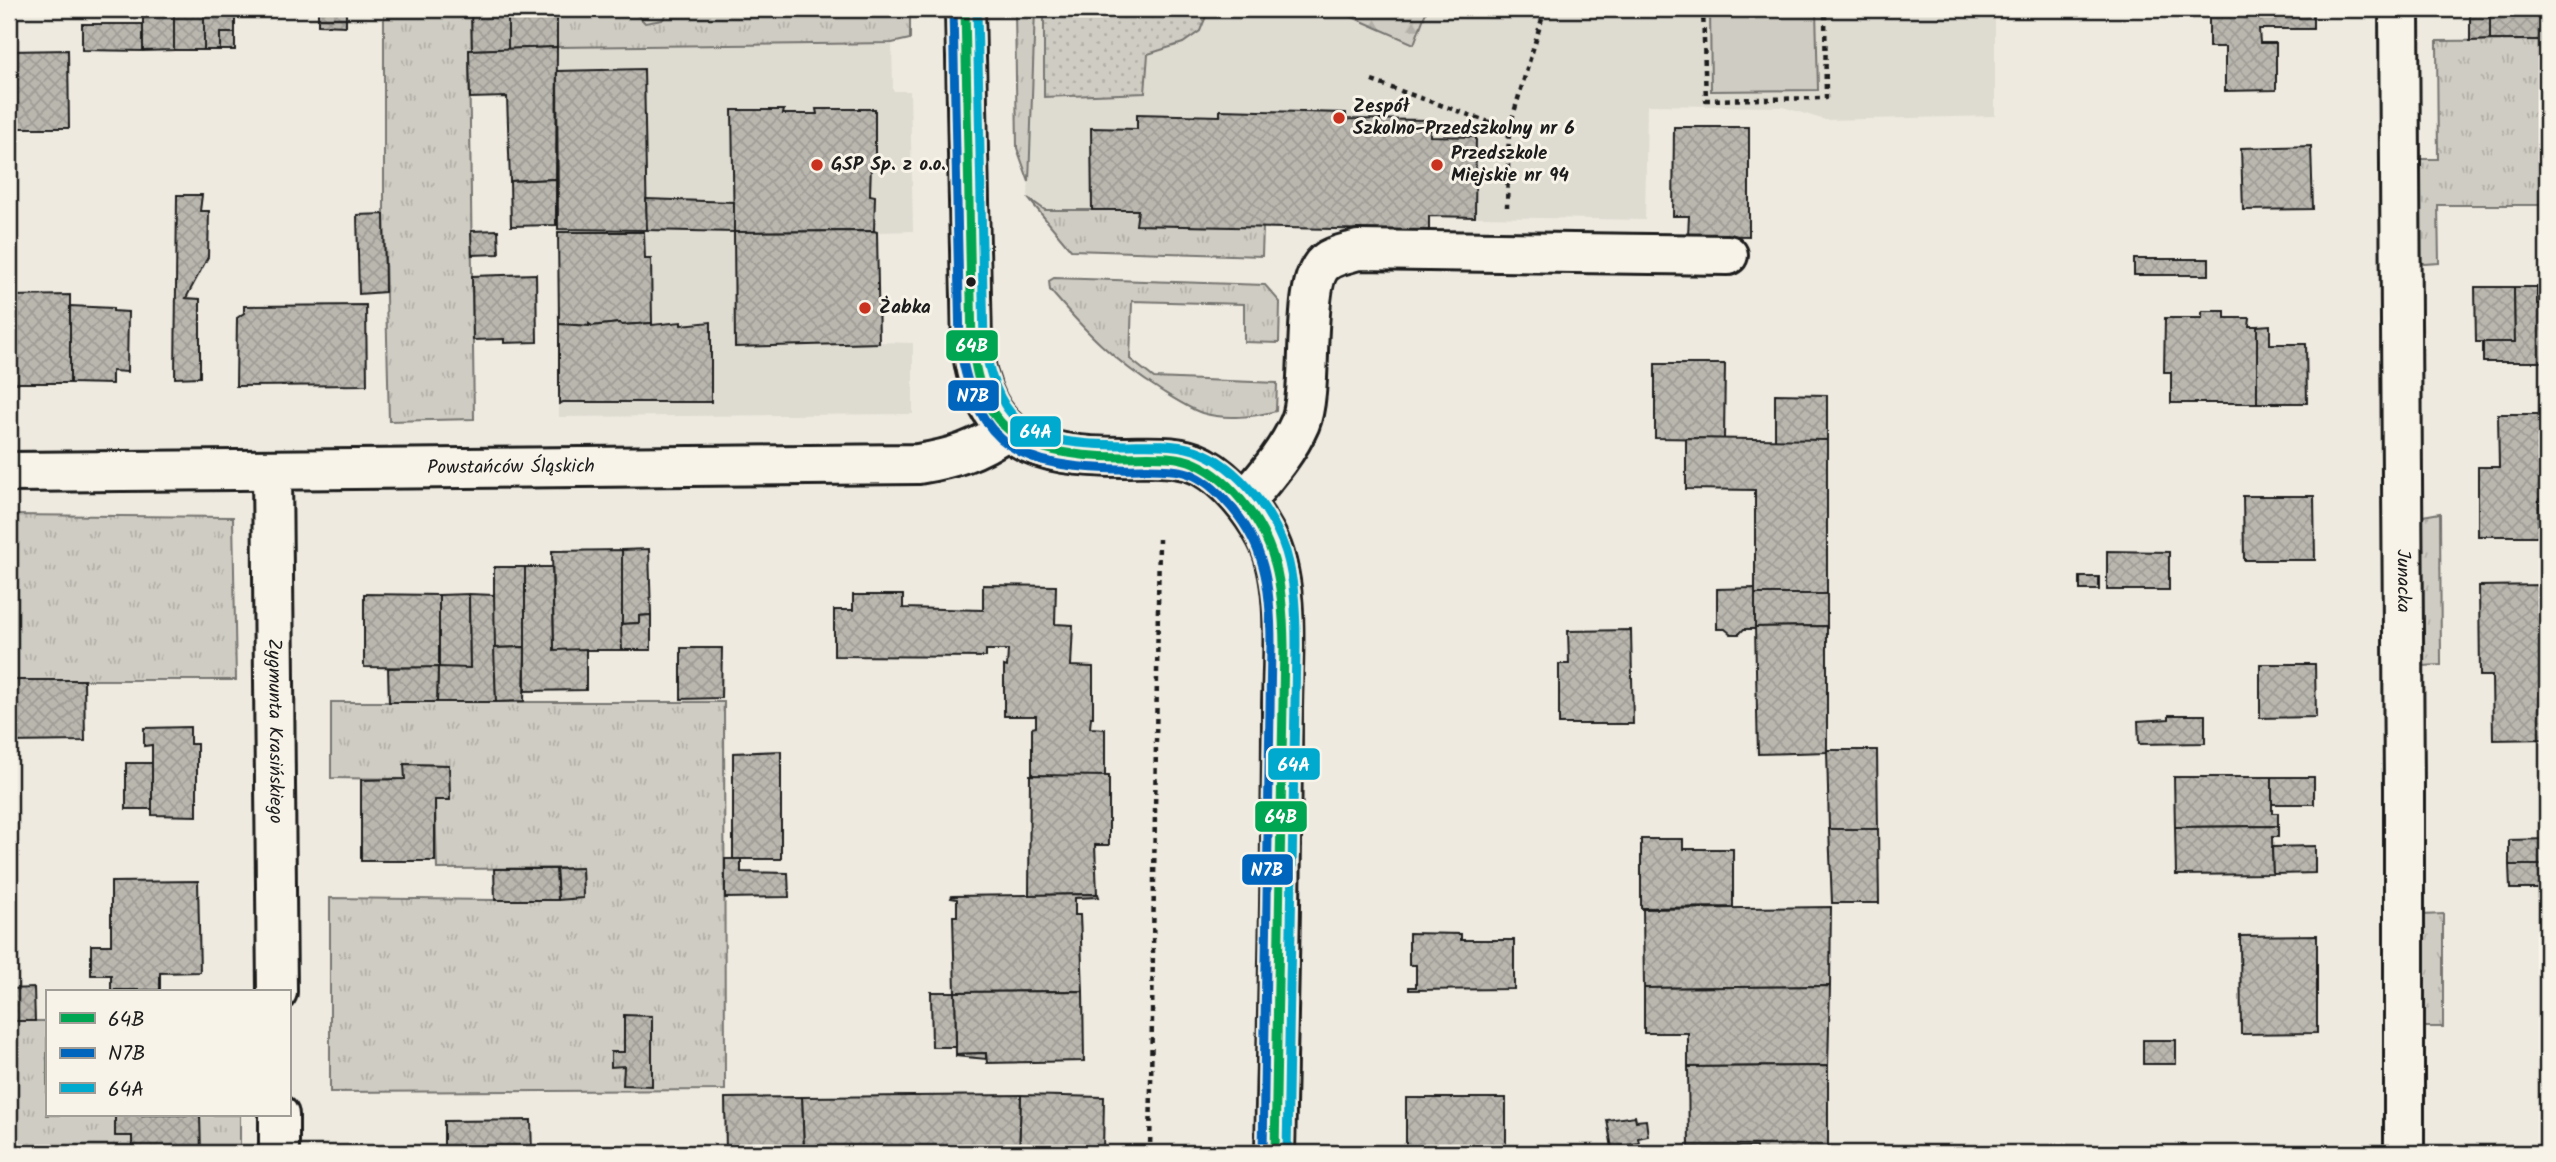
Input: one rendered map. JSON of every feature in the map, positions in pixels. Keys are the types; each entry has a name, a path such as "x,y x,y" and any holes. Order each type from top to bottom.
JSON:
{"street":[{"path":"965,9 972,345 975,373 983,399 994,417 1007,430 1026,441 1072,454 1165,457 1203,467 1244,502 1268,538 1277,562 1282,608 1282,752 1275,1153"},
{"name":"Junacka","path":"2399,9 2404,1153"},
{"path":"1244,502 1280,459 1301,422 1308,390 1312,286 1319,269 1327,261 1358,250 1728,255"},
{"name":"Powstańców Śląskich","path":"9,472 918,464 953,458 980,447 1007,430"},
{"name":"Zygmunta Krasińskiego","path":"272,470 277,990"},
{"path":"279,1116 279,1153"}],"path":[{"path":"1506,252 1509,129 1545,9"},
{"path":"1703,9 1706,100 1826,98 1825,9"},
{"path":"1372,81 1509,129"},
{"path":"1150,1153 1159,539"}],"shaded area":[{"path":"557,9 910,9 910,39 892,43 893,91 910,91 913,231 877,232 879,342 913,343 913,414 559,417"},
{"name":"Zespół Szkolno-Przedszkolny nr 6","path":"1035,9 1995,9 1995,116 1825,120 1783,107 1647,105 1645,220 1429,216 1429,231 1136,225 1137,210 1045,210 1028,198"}],"green space":[{"path":"384,9 471,9 472,50 469,51 474,419 389,421 384,214"},
{"path":"557,9 632,9 645,23 662,20 671,9 910,9 910,39 892,43 557,47"},
{"path":"1015,9 1035,9 1029,182 1017,148"},
{"path":"1044,9 1209,9 1200,31 1183,43 1148,54 1145,93 1044,97"},
{"path":"1334,9 1427,9 1414,44"},
{"path":"1710,9 1816,9 1818,90 1711,91"},
{"path":"2547,40 2547,205 2438,205 2439,263 2424,264 2418,258 2416,159 2438,159 2437,41"},
{"path":"1028,198 1045,210 1138,210 1137,225 1263,227 1262,256 1071,250"},
{"path":"1054,278 1265,285 1280,302 1279,343 1244,342 1244,304 1132,301 1130,359 1154,378 1277,383 1276,411 1249,416 1220,416 1202,413 1175,399 1128,368 1088,332 1050,290 1049,281"},
{"path":"2440,513 2441,665 2422,666 2418,521 2423,516"},
{"path":"9,515 233,517 236,680 9,680"},
{"path":"331,702 724,702 725,1090 330,1092 330,898 583,898 582,868 437,869 435,800 450,800 449,765 405,764 405,779 331,778"},
{"path":"2443,914 2443,1027 2423,1027 2422,915"},
{"path":"9,1021 46,1021 46,1116 240,1116 240,1153 9,1153"}],"building":[{"path":"143,9 174,9 174,50 143,51"},
{"path":"174,9 204,9 204,50 174,50"},
{"path":"204,9 235,9 235,33 220,33 220,50 204,50"},
{"path":"318,9 346,9 346,26 318,25"},
{"path":"471,9 508,9 508,49 472,50"},
{"path":"508,9 557,9 557,47 508,49"},
{"path":"2209,9 2313,9 2313,29 2259,29 2260,43 2276,43 2276,90 2225,91 2225,47 2209,47"},
{"path":"2470,9 2490,9 2490,40 2470,41"},
{"path":"2490,9 2547,9 2547,40 2490,40"},
{"path":"82,24 143,24 143,51 82,50"},
{"path":"220,33 235,33 235,50 220,50"},
{"path":"557,47 556,179 510,181 507,97 470,98 469,50"},
{"path":"68,50 69,128 9,128 9,51"},
{"path":"644,69 647,230 558,229 557,71"},
{"path":"816,109 875,109 875,163 871,163 870,195 875,196 874,231 734,232 732,110 784,110 783,114 817,114"},
{"path":"1220,110 1346,113 1346,119 1430,120 1430,136 1476,137 1475,217 1429,216 1429,231 1136,225 1138,210 1092,210 1091,128 1137,129 1137,114 1220,116"},
{"path":"1674,127 1749,127 1749,236 1688,235 1689,216 1673,216"},
{"path":"2311,146 2313,209 2243,210 2241,148"},
{"path":"556,179 556,225 511,226 510,181"},
{"path":"177,195 202,195 200,211 209,211 208,257 186,298 200,299 200,377 175,378"},
{"path":"646,199 734,202 734,232 647,230"},
{"path":"384,214 385,292 359,294 357,215"},
{"path":"498,230 499,254 472,255 471,231"},
{"path":"558,232 644,232 645,259 651,259 652,323 592,326 559,324"},
{"path":"734,232 877,232 879,343 735,347"},
{"path":"2134,259 2209,259 2209,275 2134,275"},
{"path":"536,274 537,342 473,340 472,276"},
{"path":"2475,287 2514,287 2515,342 2476,342"},
{"path":"2514,287 2537,287 2537,304 2545,304 2547,362 2483,362 2483,342 2515,342"},
{"path":"70,295 70,383 9,383 9,296"},
{"path":"366,305 367,385 236,386 237,318 244,313 244,306"},
{"path":"70,306 113,308 113,311 128,312 127,372 112,371 112,384 70,383"},
{"path":"2202,311 2225,311 2225,318 2250,318 2249,326 2257,326 2257,403 2171,403 2171,372 2164,372 2165,318 2202,318"},
{"path":"681,322 681,325 711,322 711,402 559,404 559,324 592,326"},
{"path":"2270,325 2270,344 2306,344 2307,403 2257,403 2257,326"},
{"path":"1655,364 1725,364 1724,439 1655,438"},
{"path":"1775,394 1827,395 1827,440 1775,440"},
{"path":"2498,414 2547,414 2547,499 2539,499 2538,536 2478,536 2478,467 2499,467"},
{"path":"1686,438 1827,440 1827,594 1755,594 1755,490 1686,489"},
{"path":"2243,496 2314,496 2315,560 2244,560"},
{"path":"649,549 651,615 639,616 639,623 621,624 622,550"},
{"path":"622,550 622,650 554,650 552,551"},
{"path":"2107,551 2169,552 2169,590 2107,590"},
{"path":"494,567 525,567 525,647 494,648"},
{"path":"525,567 552,567 554,650 586,649 586,690 525,691"},
{"path":"2080,577 2099,577 2099,590 2080,590"},
{"path":"983,585 1056,586 1055,624 1073,625 1071,666 1093,667 1093,717 1090,728 1105,729 1105,776 1032,776 1032,728 1036,727 1036,716 1004,716 1004,666 1007,667 1008,650 986,650 986,657 834,656 834,610 853,610 853,595 903,595 903,608 983,610"},
{"path":"2544,585 2547,739 2493,740 2492,676 2480,676 2479,586"},
{"path":"1755,588 1755,629 1744,629 1739,634 1731,634 1725,629 1717,629 1717,589"},
{"path":"364,594 439,595 439,668 364,667"},
{"path":"469,594 470,668 439,668 439,595"},
{"path":"469,594 494,595 496,702 437,702 438,667 470,668"},
{"path":"1755,594 1827,594 1827,626 1755,627"},
{"path":"651,615 651,650 622,650 621,624 639,623 639,616"},
{"path":"1827,626 1827,752 1758,754 1755,627"},
{"path":"1631,630 1633,724 1559,724 1559,664 1569,664 1568,631"},
{"path":"525,647 524,701 496,702 494,648"},
{"path":"681,648 722,648 721,698 681,699"},
{"path":"2260,664 2315,664 2316,717 2260,718"},
{"path":"438,667 437,702 389,702 388,668"},
{"path":"9,680 84,680 85,741 9,742"},
{"path":"2169,715 2205,715 2205,743 2139,744 2138,721 2169,719"},
{"path":"190,727 190,744 197,744 197,816 152,815 152,745 144,746 144,728"},
{"path":"1827,750 1877,750 1878,829 1829,829"},
{"path":"781,751 781,859 733,859 733,753"},
{"path":"126,763 152,763 152,809 126,809"},
{"path":"404,764 449,765 450,800 435,800 435,861 361,861 361,780 405,779"},
{"path":"1030,775 1109,776 1109,845 1095,845 1097,894 1029,895"},
{"path":"2174,777 2272,777 2272,813 2278,813 2278,826 2175,827"},
{"path":"2272,777 2314,777 2314,804 2272,804"},
{"path":"2278,826 2278,837 2272,837 2273,874 2176,875 2175,827"},
{"path":"1829,829 1878,829 1879,903 1832,903"},
{"path":"1641,839 1683,839 1683,849 1733,849 1733,907 1641,908"},
{"path":"2547,839 2547,865 2509,865 2509,840"},
{"path":"2315,846 2315,873 2273,874 2272,847"},
{"path":"725,859 741,859 741,872 788,873 789,897 725,898"},
{"path":"2509,865 2547,865 2547,889 2510,889"},
{"path":"582,868 583,898 558,900 556,869"},
{"path":"494,869 556,869 558,900 495,900"},
{"path":"198,881 200,972 160,973 160,990 111,990 111,975 91,975 91,945 111,945 111,882"},
{"path":"1098,894 1099,897 1075,898 1075,915 1080,915 1083,991 955,992 953,916 957,916 957,899 951,898 952,896"},
{"path":"1831,907 1830,986 1644,988 1643,909"},
{"path":"1409,933 1461,934 1461,940 1514,940 1514,989 1409,990 1409,987 1416,987 1416,965 1409,965"},
{"path":"2317,935 2317,1033 2241,1034 2240,936"},
{"path":"1830,986 1828,1066 1688,1067 1688,1033 1644,1033 1644,988"},
{"path":"34,988 35,1021 9,1021 9,989"},
{"path":"1083,991 1084,1061 987,1063 986,1053 956,1054 955,992"},
{"path":"931,992 955,992 956,1047 932,1047"},
{"path":"624,1015 652,1016 652,1086 623,1085 624,1066 611,1067 611,1052 624,1052"},
{"path":"2143,1040 2176,1040 2176,1064 2143,1064"},
{"path":"986,1053 986,1059 956,1056 956,1054"},
{"path":"1828,1066 1828,1153 1756,1153 1756,1147 1689,1147 1688,1067"},
{"path":"1021,1095 1104,1097 1103,1153 1019,1153"},
{"path":"1021,1095 1019,1153 804,1153 802,1097"},
{"path":"802,1097 804,1153 726,1153 725,1098"},
{"path":"1406,1098 1506,1098 1506,1153 1406,1153"},
{"path":"115,1116 200,1116 201,1153 132,1153 132,1136 115,1136"},
{"path":"1635,1116 1636,1121 1646,1120 1648,1136 1638,1138 1639,1143 1612,1148 1607,1120"},
{"path":"531,1120 532,1153 444,1153 444,1121"}],"transit line":[{"name":"N7B","path":"953,9 960,346 978,408 992,430 1010,445 1031,456 1086,467 1176,470 1201,479 1238,515 1249,532 1263,567 1270,605 1271,646 1263,1153"},
{"name":"64B","path":"965,9 972,345 979,381 987,402 1011,432 1027,442 1045,448 1084,455 1175,458 1204,468 1229,487 1249,510 1261,528 1275,564 1282,603 1284,646 1275,1153"},
{"name":"64A","path":"977,9 984,344 991,374 1001,398 1013,415 1028,428 1046,436 1093,444 1171,445 1204,454 1219,462 1234,474 1260,503 1280,536 1289,563 1296,646 1287,1153"}],"place":[{"name":"Zespół Szkolno-Przedszkolny nr 6","path":"1339,118"},
{"name":"GSP Sp. z o.o.","path":"817,165"},
{"name":"Przedszkole Miejskie nr 94","path":"1437,165"},
{"name":"Żabka","path":"865,308"}]}
